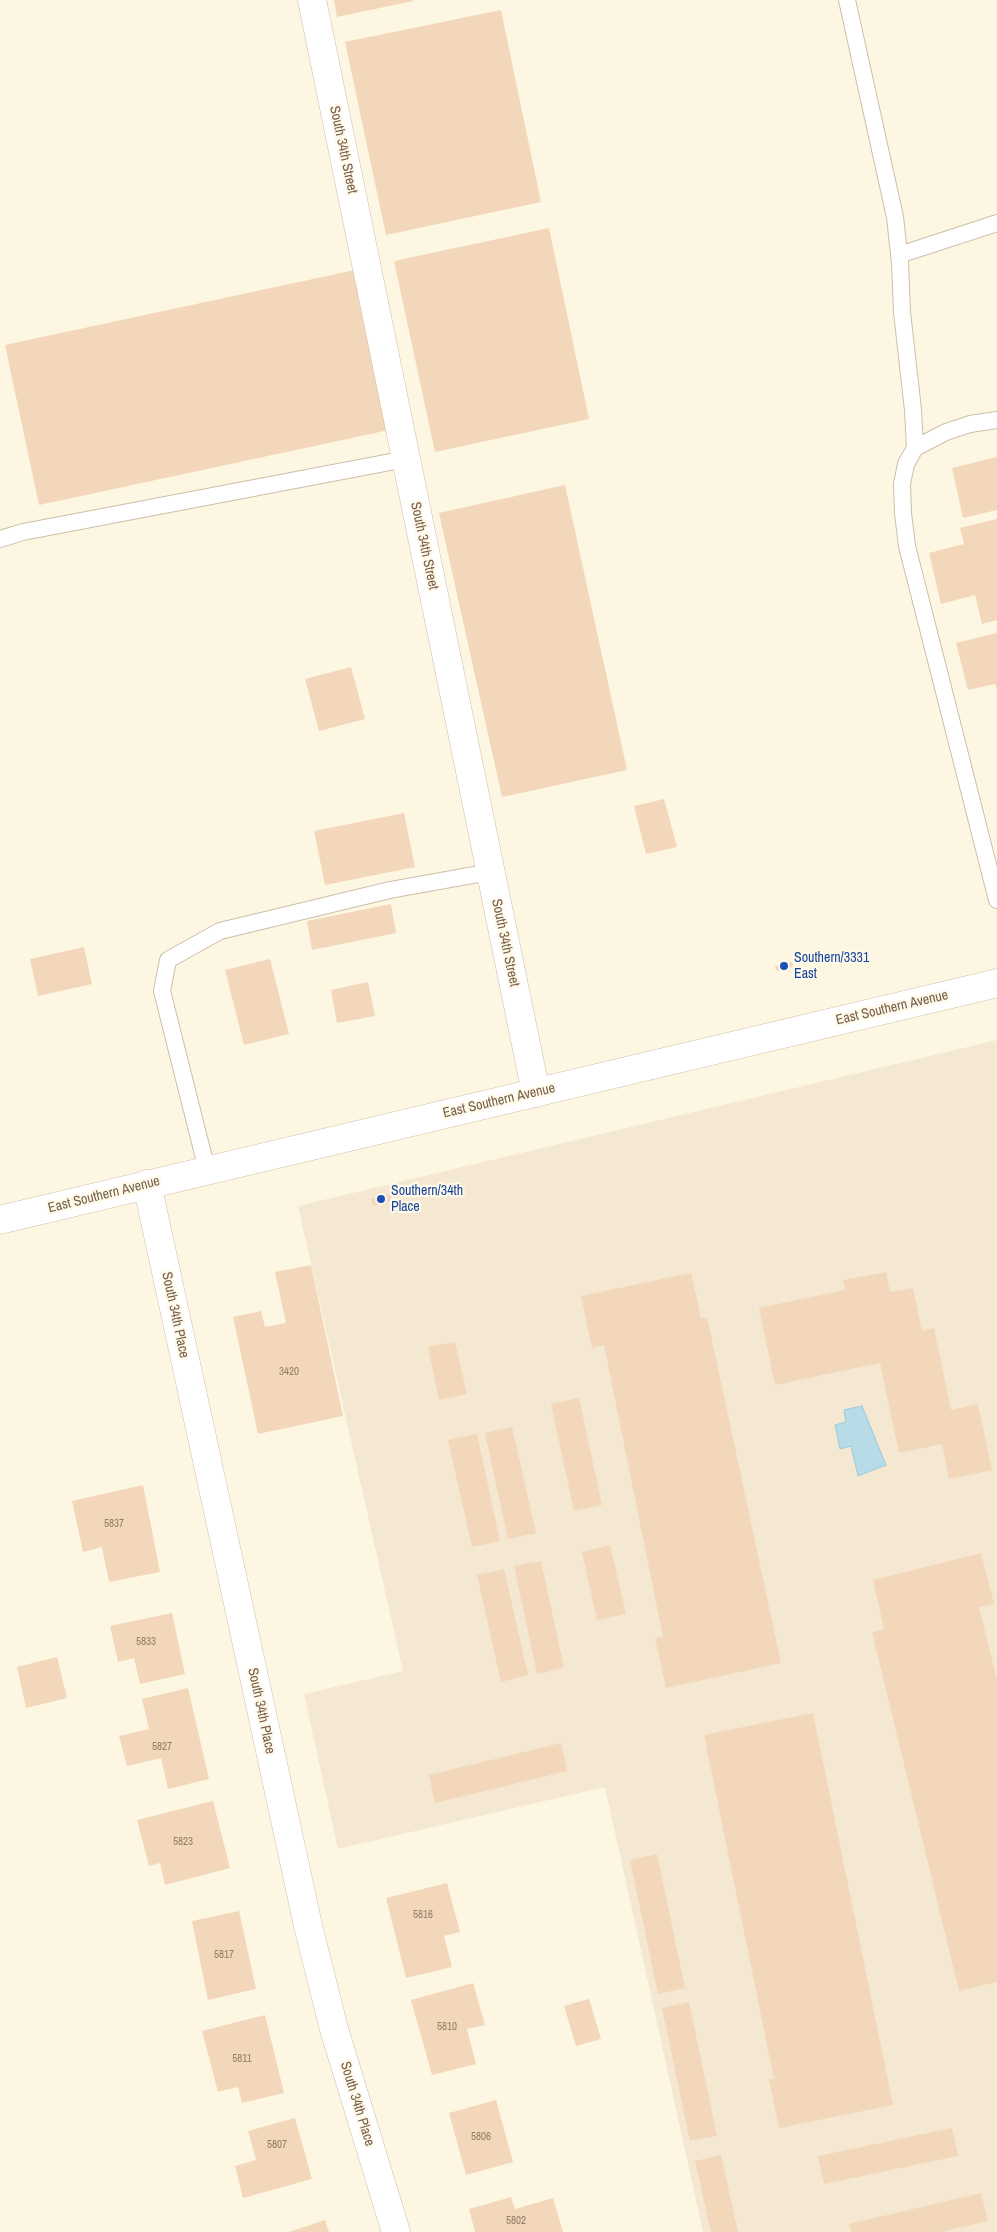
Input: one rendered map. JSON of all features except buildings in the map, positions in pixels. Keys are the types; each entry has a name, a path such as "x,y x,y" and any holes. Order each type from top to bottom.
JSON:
{"street":[{"name":"South 34th Street","path":"312,0 536,1093"},
{"name":"East Southern Avenue","path":"0,1220 997,983"},
{"name":"South 34th Place","path":"147,1184 309,1930 334,2029 396,2232"}],"lane":[{"path":"847,0 895,217 915,448"},
{"path":"899,255 997,224"},
{"path":"997,420 970,424 946,432 915,448 906,464 902,484 907,546 997,900"},
{"path":"0,539 23,532 406,459"},
{"path":"207,1170 162,991 168,960 220,930 390,890 490,872"}],"shaded area":[{"path":"997,1040 997,2232 703,2232 605,1787 338,1849 304,1694 403,1671 298,1206"}],"water":[{"path":"862,1406 886,1465 858,1476 851,1446 840,1449 835,1425 846,1422 844,1410"}],"place":[{"name":"Southern/3331 East","path":"784,966"},
{"name":"Southern/34th Place","path":"381,1199"}]}
